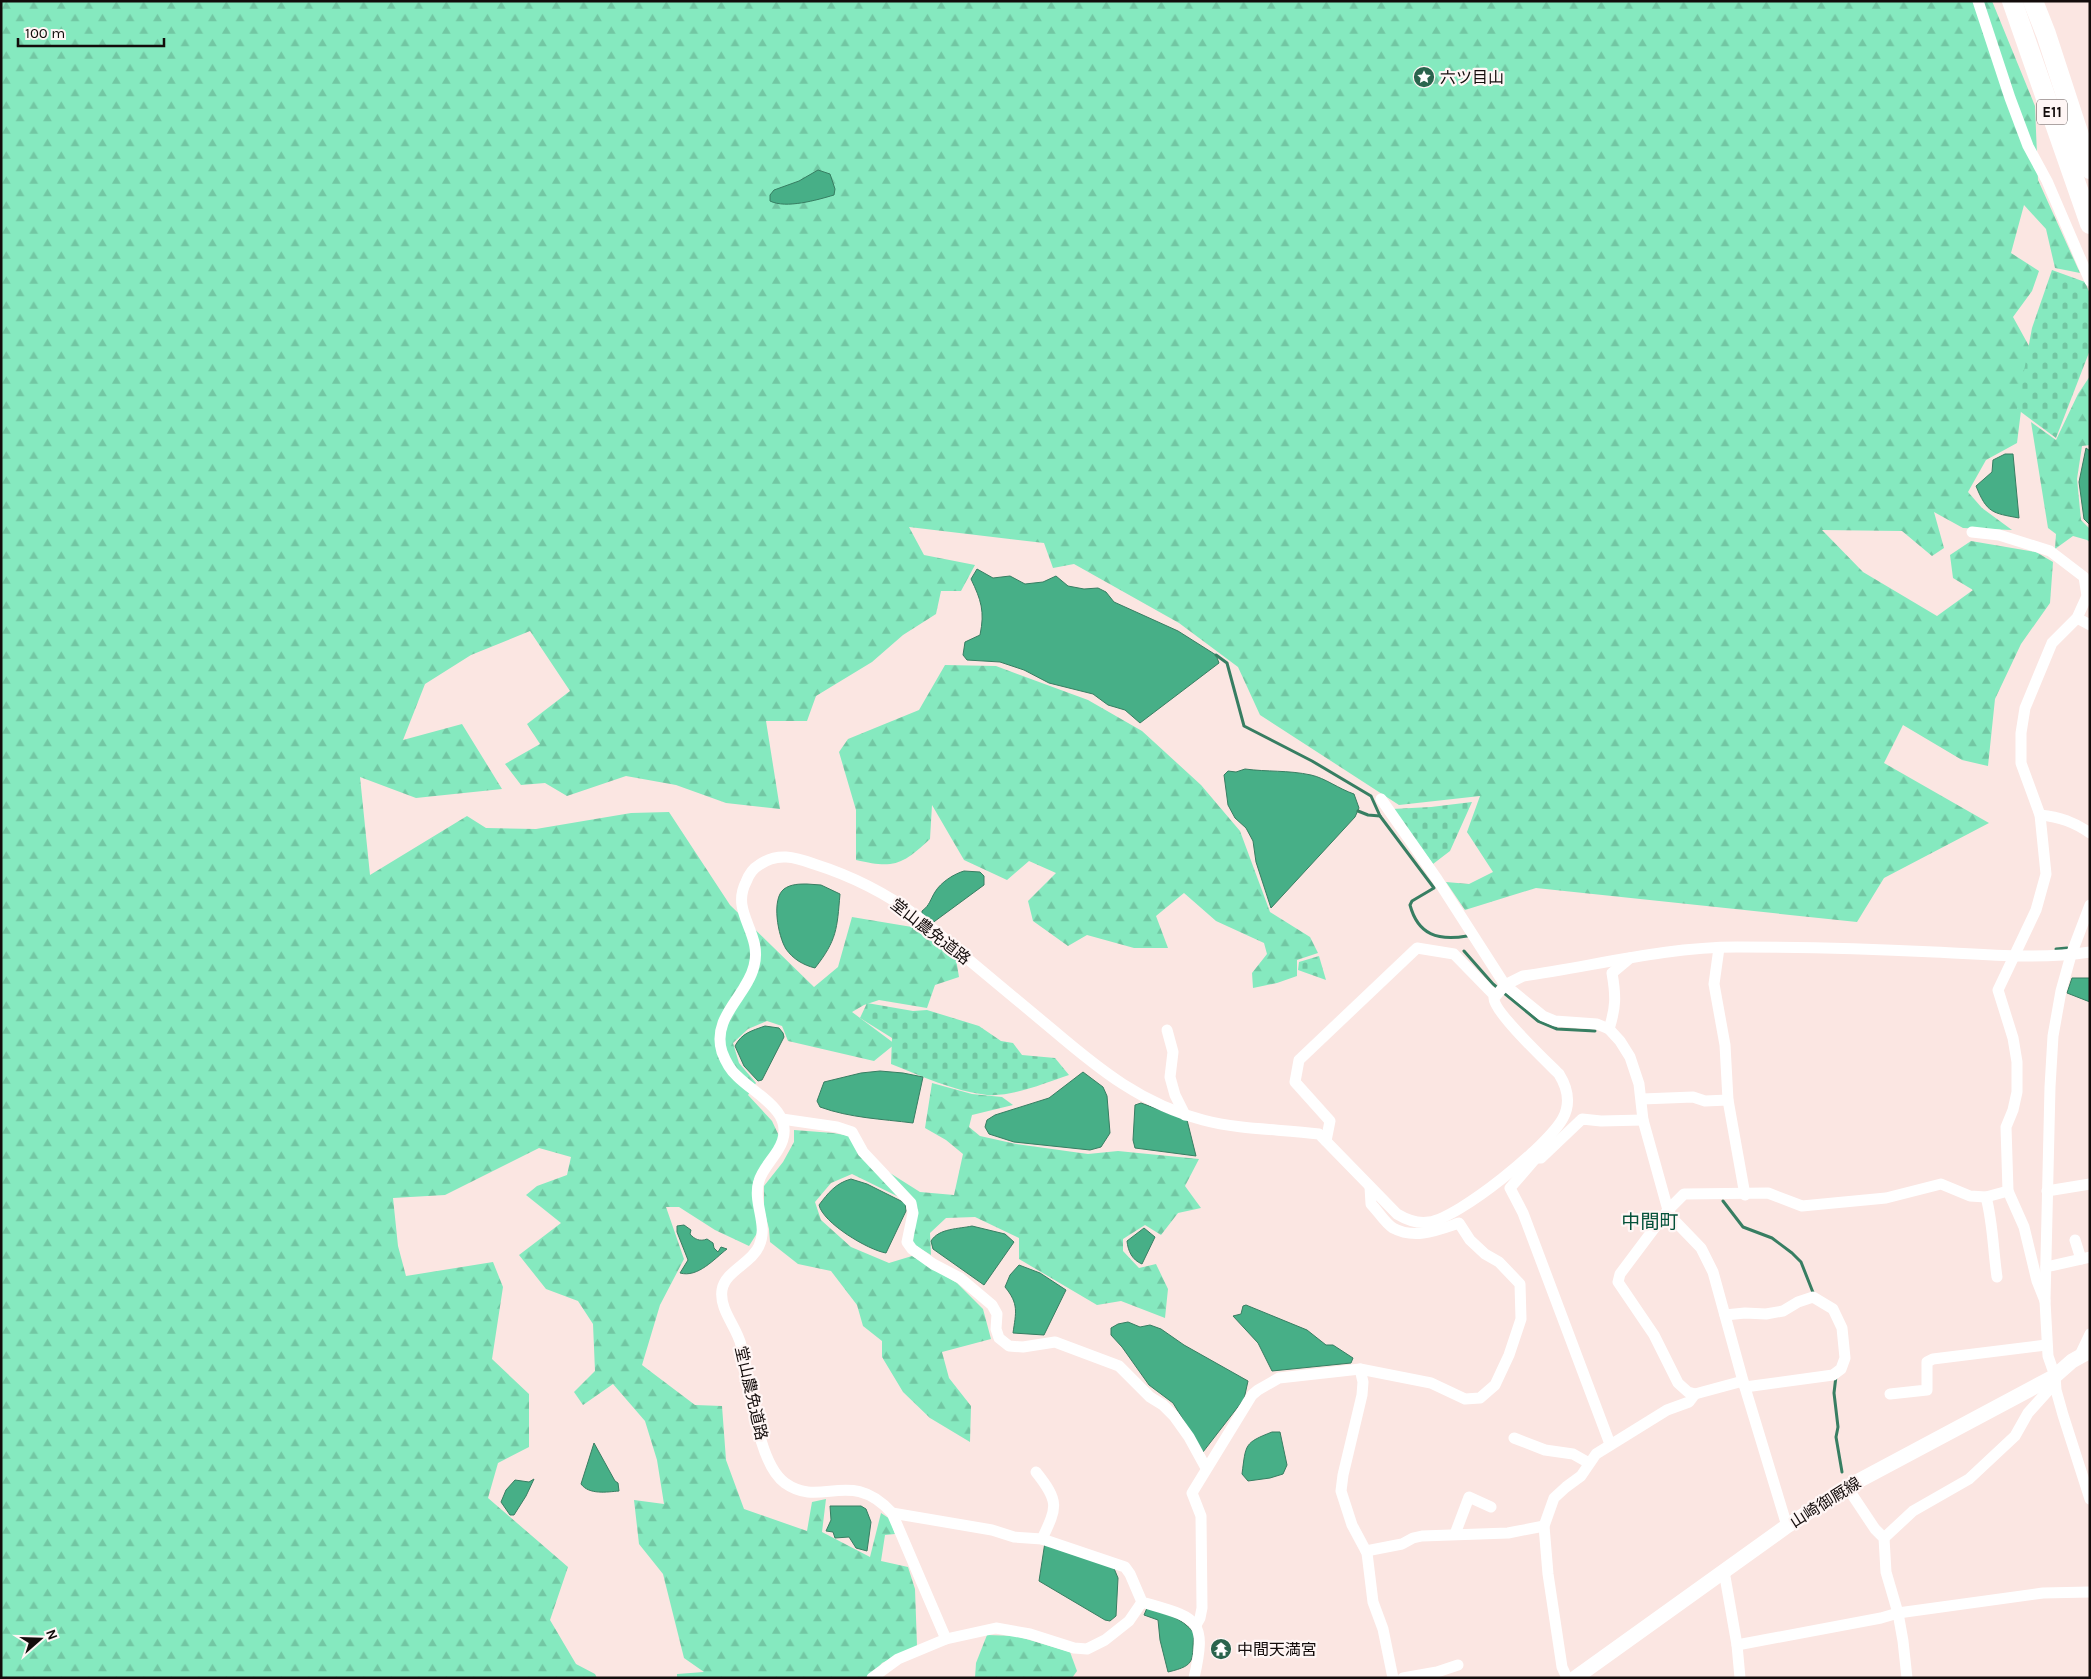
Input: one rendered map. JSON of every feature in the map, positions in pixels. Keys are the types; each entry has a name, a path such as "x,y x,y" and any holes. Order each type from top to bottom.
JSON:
{"highway":[{"name":"E11","path":"2012,1 2090,224"},
{"name":"E11","path":"2033,1 2046,34 2090,169"}],"main road":[{"name":"山崎御厩線","path":"1574,1678 1787,1526 1847,1487 2055,1380 2085,1353"}],"street":[{"path":"1978,1 2028,146 2047,182 2090,281"},
{"path":"1972,532 1999,535 2050,551 2084,577 2087,596 2077,618 2052,643 2025,708 2021,732 2021,763 2040,815 2046,874 2036,910 1998,990 2013,1038 2017,1062 2017,1092 2006,1135 2008,1191 2024,1227 2037,1281 2045,1301"},
{"path":"2077,618 2090,625"},
{"path":"1381,799 1438,880 1500,990"},
{"path":"2040,815 2060,817 2090,833"},
{"name":"堂山農免道路","path":"946,1639 892,1513 883,1503 870,1494 848,1489 804,1491 784,1482 776,1474 764,1449 750,1396 740,1341 725,1308 722,1291 725,1281 754,1255 761,1244 763,1230 757,1197 758,1182 783,1142 785,1128 778,1111 736,1076 722,1054 720,1042 720,1029 724,1018 750,978 756,957 756,943 744,918 741,906 741,892 752,870 770,858 780,856 796,857 868,885 919,918 1115,1080 1135,1093 1166,1108 1185,1115 1227,1125 1323,1137"},
{"path":"2090,905 2071,955 2061,991 2053,1036 2045,1301 2046,1345 2063,1415 2090,1499"},
{"path":"1534,1156 1449,1216 1428,1223 1409,1221 1397,1214 1323,1137 1330,1121 1295,1082 1298,1060 1418,948 1454,954 1500,990 1543,1016 1555,1021 1597,1024 1609,1029 1620,1040 1630,1057 1639,1084 1643,1120 1668,1210 1673,1219 1702,1248 1708,1258 1787,1526"},
{"path":"1719,948 1714,984 1725,1045 1728,1100 1745,1195"},
{"path":"1610,1444 1523,1213 1510,1188 1564,1117 1568,1095 1565,1083 1558,1074 1511,1025 1494,1004 1500,990 1523,976 1670,951 1719,948 1904,950 2014,956 2071,955 2090,952"},
{"path":"1609,1029 1615,1008 1612,973 1630,958"},
{"path":"1167,1030 1173,1052 1170,1077 1175,1095 1185,1115"},
{"path":"1642,1099 1693,1096 1705,1101 1728,1100"},
{"path":"782,1119 837,1127 852,1132 863,1152 911,1203 913,1213 908,1242 912,1250 933,1264 960,1278 992,1305 997,1314 996,1329 999,1338 1009,1346 1023,1347 1055,1342 1119,1366 1150,1397 1163,1405 1174,1416 1189,1436 1206,1468"},
{"path":"1534,1156 1541,1158 1582,1119 1601,1121 1643,1120"},
{"path":"1725,1316 1745,1312 1766,1314 1784,1311 1798,1302 1812,1297 1833,1309 1842,1328 1845,1358 1837,1372 1744,1384 1695,1394 1688,1392 1678,1383 1654,1335 1618,1282 1620,1274 1668,1210 1684,1194 1745,1195 1768,1193 1802,1206 1886,1198 1941,1184 1970,1196 1986,1197 2008,1191"},
{"path":"2048,1191 2090,1184"},
{"path":"1196,1625 1202,1608 1201,1516 1192,1493 1252,1395 1279,1378 1360,1369 1432,1384 1465,1399 1480,1398 1495,1385 1510,1355 1521,1319 1520,1284 1498,1262 1485,1254 1470,1240 1459,1223 1428,1234 1413,1234 1393,1227 1371,1204 1370,1187"},
{"path":"1986,1197 1992,1220 1992,1240 1997,1277"},
{"path":"2046,1267 2085,1258 2075,1240"},
{"path":"2085,1353 2090,1334"},
{"path":"1890,1394 1928,1390 1926,1362 1933,1359 2046,1345"},
{"path":"1360,1369 1363,1382 1362,1395 1341,1491 1352,1525 1366,1551 1373,1602 1383,1629 1393,1678"},
{"path":"1884,1538 1913,1511 1969,1479 2015,1436 2028,1413 2055,1380"},
{"path":"1567,1678 1562,1667 1550,1593 1544,1526 1554,1498 1581,1476 1596,1454 1667,1410 1688,1402 1695,1394"},
{"path":"1514,1438 1544,1450 1572,1454 1589,1463"},
{"path":"1036,1472 1047,1485 1055,1510 1042,1539"},
{"path":"1847,1487 1875,1529 1884,1538 1886,1572 1894,1614 1903,1641 1907,1678"},
{"path":"1455,1534 1469,1497 1491,1508"},
{"path":"892,1513 992,1530 1014,1537 1042,1539 1125,1567 1142,1602 1188,1617 1196,1625 1200,1642 1194,1678"},
{"path":"1366,1551 1402,1544 1413,1538 1455,1534 1468,1536 1508,1533 1544,1526"},
{"path":"1724,1571 1737,1645 1740,1678"},
{"path":"1737,1645 1894,1614 2043,1593 2090,1592"},
{"path":"872,1678 876,1673 898,1659 946,1639 996,1628 1030,1634 1074,1648 1087,1649 1105,1640 1129,1621 1142,1602"},
{"path":"1403,1678 1437,1672 1458,1665"}],"green space":[{"path":"1,1 1992,1 2035,106 2038,180 2080,273 2055,268 2046,229 2024,205 2011,253 2039,271 2032,291 2013,317 2029,346 2017,443 1986,460 1968,492 1982,508 2012,530 1963,528 1934,512 1944,548 1932,556 1902,531 1822,530 1863,572 1937,616 1973,590 1953,578 1950,555 1971,541 2036,552 2053,562 2050,603 2021,644 1995,699 1988,766 1962,760 1903,725 1884,763 1989,823 1884,878 1857,922 1536,888 1465,910 1446,882 1469,884 1493,872 1467,832 1480,796 1399,805 1260,715 1238,667 1179,623 1074,564 1053,568 1044,543 909,527 924,555 975,565 961,591 941,591 936,614 903,635 872,662 816,696 807,721 766,721 780,809 726,803 676,785 626,776 567,796 545,783 521,785 505,764 540,744 527,724 570,691 530,631 471,655 425,684 403,740 462,724 502,789 416,798 360,777 370,875 467,816 486,828 536,829 631,813 669,812 730,905 814,987 838,967 852,917 912,927 956,959 959,977 935,985 927,1008 879,1000 864,1005 852,1012 895,1044 874,1061 788,1041 782,1026 767,1021 748,1029 733,1043 739,1063 756,1083 748,1095 772,1121 780,1138 753,1182 759,1230 749,1246 715,1230 679,1207 666,1207 684,1259 660,1305 642,1365 695,1405 722,1406 726,1460 744,1509 807,1531 812,1502 826,1499 822,1532 870,1557 881,1513 890,1519 895,1534 885,1535 881,1561 908,1567 915,1589 917,1646 882,1663 869,1678 677,1678 677,1674 704,1672 684,1658 663,1574 639,1544 634,1500 664,1504 657,1460 645,1421 613,1384 583,1405 574,1392 595,1371 593,1324 578,1301 546,1289 519,1255 561,1223 526,1195 537,1186 567,1175 571,1157 539,1148 445,1195 393,1198 398,1246 406,1276 493,1262 503,1287 492,1359 529,1394 529,1447 498,1463 488,1498 568,1567 550,1620 576,1664 595,1674 597,1678 1,1678"},
{"path":"2052,270 2085,282 2090,294 2090,350 2056,438 2017,409 2032,328"},
{"path":"2090,376 2090,445 2082,446 2077,479 2081,520 2090,529 2090,542 2073,536 2055,549 2056,534 2048,528 2031,422 2056,440 2078,394"},
{"path":"945,665 996,666 1088,700 1142,731 1201,785 1240,831 1270,912 1310,937 1318,953 1297,960 1297,976 1253,988 1252,973 1267,954 1264,943 1216,921 1184,893 1156,916 1168,948 1134,948 1087,935 1068,946 1033,921 1028,901 1056,873 1029,861 1007,880 964,860 932,805 930,839 912,855 897,863 889,864 856,860 856,810 839,752 848,739 919,710"},
{"path":"1472,802 1450,851 1433,864 1392,809 1431,807"},
{"path":"1319,956 1326,980 1298,970 1299,962"},
{"path":"867,1003 913,1011 927,1010 979,1026 1001,1041 1013,1043 1022,1055 1055,1058 1069,1075 1028,1089 997,1095 974,1093 937,1082 891,1064 892,1038 860,1018"},
{"path":"932,1083 972,1094 1002,1097 1013,1105 972,1115 969,1127 980,1136 1016,1144 1088,1154 1118,1151 1199,1159 1185,1186 1201,1208 1178,1213 1161,1235 1145,1225 1123,1239 1123,1251 1139,1268 1156,1264 1168,1289 1165,1318 1121,1301 1097,1305 1019,1259 1019,1238 975,1217 946,1218 930,1233 931,1255 913,1244 915,1207 882,1168 920,1192 954,1195 963,1154 946,1140 925,1128"},
{"path":"794,1130 850,1136 903,1199 852,1174 831,1183 815,1202 821,1220 851,1247 889,1263 912,1256 957,1283 983,1309 991,1339 942,1352 949,1378 971,1406 970,1442 930,1418 903,1392 882,1357 882,1341 863,1326 857,1305 831,1271 798,1264 770,1242 764,1209 764,1186 783,1162 794,1142"},
{"path":"987,1635 1016,1636 1070,1652 1077,1671 1072,1678 975,1678 976,1663"}],"shaded area":[{"path":"818,170 830,174 835,189 834,195 793,204 770,201 770,195 774,190 799,181"},
{"path":"2086,448 2090,451 2090,525 2084,519 2079,482"},
{"path":"2005,454 2013,454 2019,518 2002,515 1991,510 1987,507 1976,486 1992,472 1993,460"},
{"path":"977,569 993,578 1010,576 1025,584 1043,582 1056,576 1068,586 1084,589 1098,588 1106,592 1114,602 1178,631 1216,655 1219,663 1140,723 1125,710 1108,705 1093,694 1049,683 1024,670 1000,662 967,660 963,655 965,642 980,635 982,619 981,606 971,579"},
{"path":"1245,769 1294,772 1316,776 1354,794 1359,808 1355,817 1271,908 1256,862 1253,841 1246,828 1235,818 1228,805 1224,775 1228,771 1236,772"},
{"path":"964,871 980,872 984,876 984,885 931,924 922,915 922,911 944,882"},
{"path":"792,885 821,885 840,894 835,934 828,950 815,968 799,961 786,949 780,936 777,918 778,901 784,889"},
{"path":"2072,978 2090,978 2090,1002 2067,993"},
{"path":"765,1026 779,1028 784,1037 762,1080 758,1081 744,1066 735,1046 744,1035"},
{"path":"880,1071 923,1077 913,1123 854,1116 820,1107 817,1101 824,1082 861,1073"},
{"path":"1083,1072 1103,1087 1107,1096 1110,1133 1101,1147 1090,1150 1014,1142 989,1134 985,1127 987,1120 995,1115 1049,1098"},
{"path":"1141,1103 1187,1120 1196,1156 1135,1148 1133,1140 1135,1105"},
{"path":"851,1179 867,1184 905,1203 906,1211 886,1253 868,1247 847,1235 822,1212 819,1205 826,1196 837,1186"},
{"path":"684,1225 691,1230 690,1234 695,1239 707,1239 713,1243 714,1248 718,1252 721,1247 727,1249 699,1270 687,1274 680,1273 688,1260 677,1232 677,1226"},
{"path":"972,1226 1005,1234 1014,1242 984,1285 933,1249 931,1241 944,1231"},
{"path":"1144,1228 1155,1237 1142,1264 1131,1255 1127,1241"},
{"path":"1019,1265 1040,1273 1066,1290 1044,1335 1013,1333 1015,1308 1013,1298 1005,1287 1010,1275"},
{"path":"1246,1305 1307,1330 1326,1345 1333,1345 1353,1358 1351,1363 1272,1371 1258,1343 1233,1316 1241,1314 1243,1306"},
{"path":"1128,1322 1140,1327 1150,1325 1161,1329 1184,1345 1248,1381 1244,1399 1203,1452 1173,1403 1149,1385 1111,1335 1111,1328"},
{"path":"1272,1432 1280,1432 1287,1465 1283,1474 1248,1481 1242,1474 1246,1450 1251,1442"},
{"path":"594,1443 615,1481 618,1483 619,1491 593,1491 584,1488 581,1484"},
{"path":"534,1479 514,1515 510,1515 501,1502 506,1490 515,1480 529,1482"},
{"path":"830,1506 861,1506 866,1509 871,1522 867,1551 856,1548 849,1537 835,1538 833,1532 826,1531 831,1520"},
{"path":"1045,1542 1113,1566 1118,1578 1116,1616 1110,1621 1105,1620 1039,1581"},
{"path":"1147,1608 1167,1614 1184,1623 1194,1633 1192,1655 1189,1664 1168,1672 1160,1640 1158,1620 1144,1615"}],"waterway":[{"path":"1216,655 1227,663 1244,726 1312,761 1371,796 1380,816 1434,888 1412,901 1410,905 1418,923 1431,934 1438,936 1467,936"},
{"path":"1358,811 1368,815 1380,816"},
{"path":"2056,949 2067,948"},
{"path":"1464,951 1493,984 1538,1021 1557,1029 1595,1031"},
{"path":"1723,1201 1743,1227 1772,1238 1801,1262 1814,1295"},
{"path":"1836,1376 1834,1393 1838,1427 1836,1437 1842,1472"}],"place":[{"name":"六ツ目山","path":"1424,77"},
{"name":"中間天満宮","path":"1221,1649"}],"district":[{"name":"中間町","path":"1650,1221"}]}
